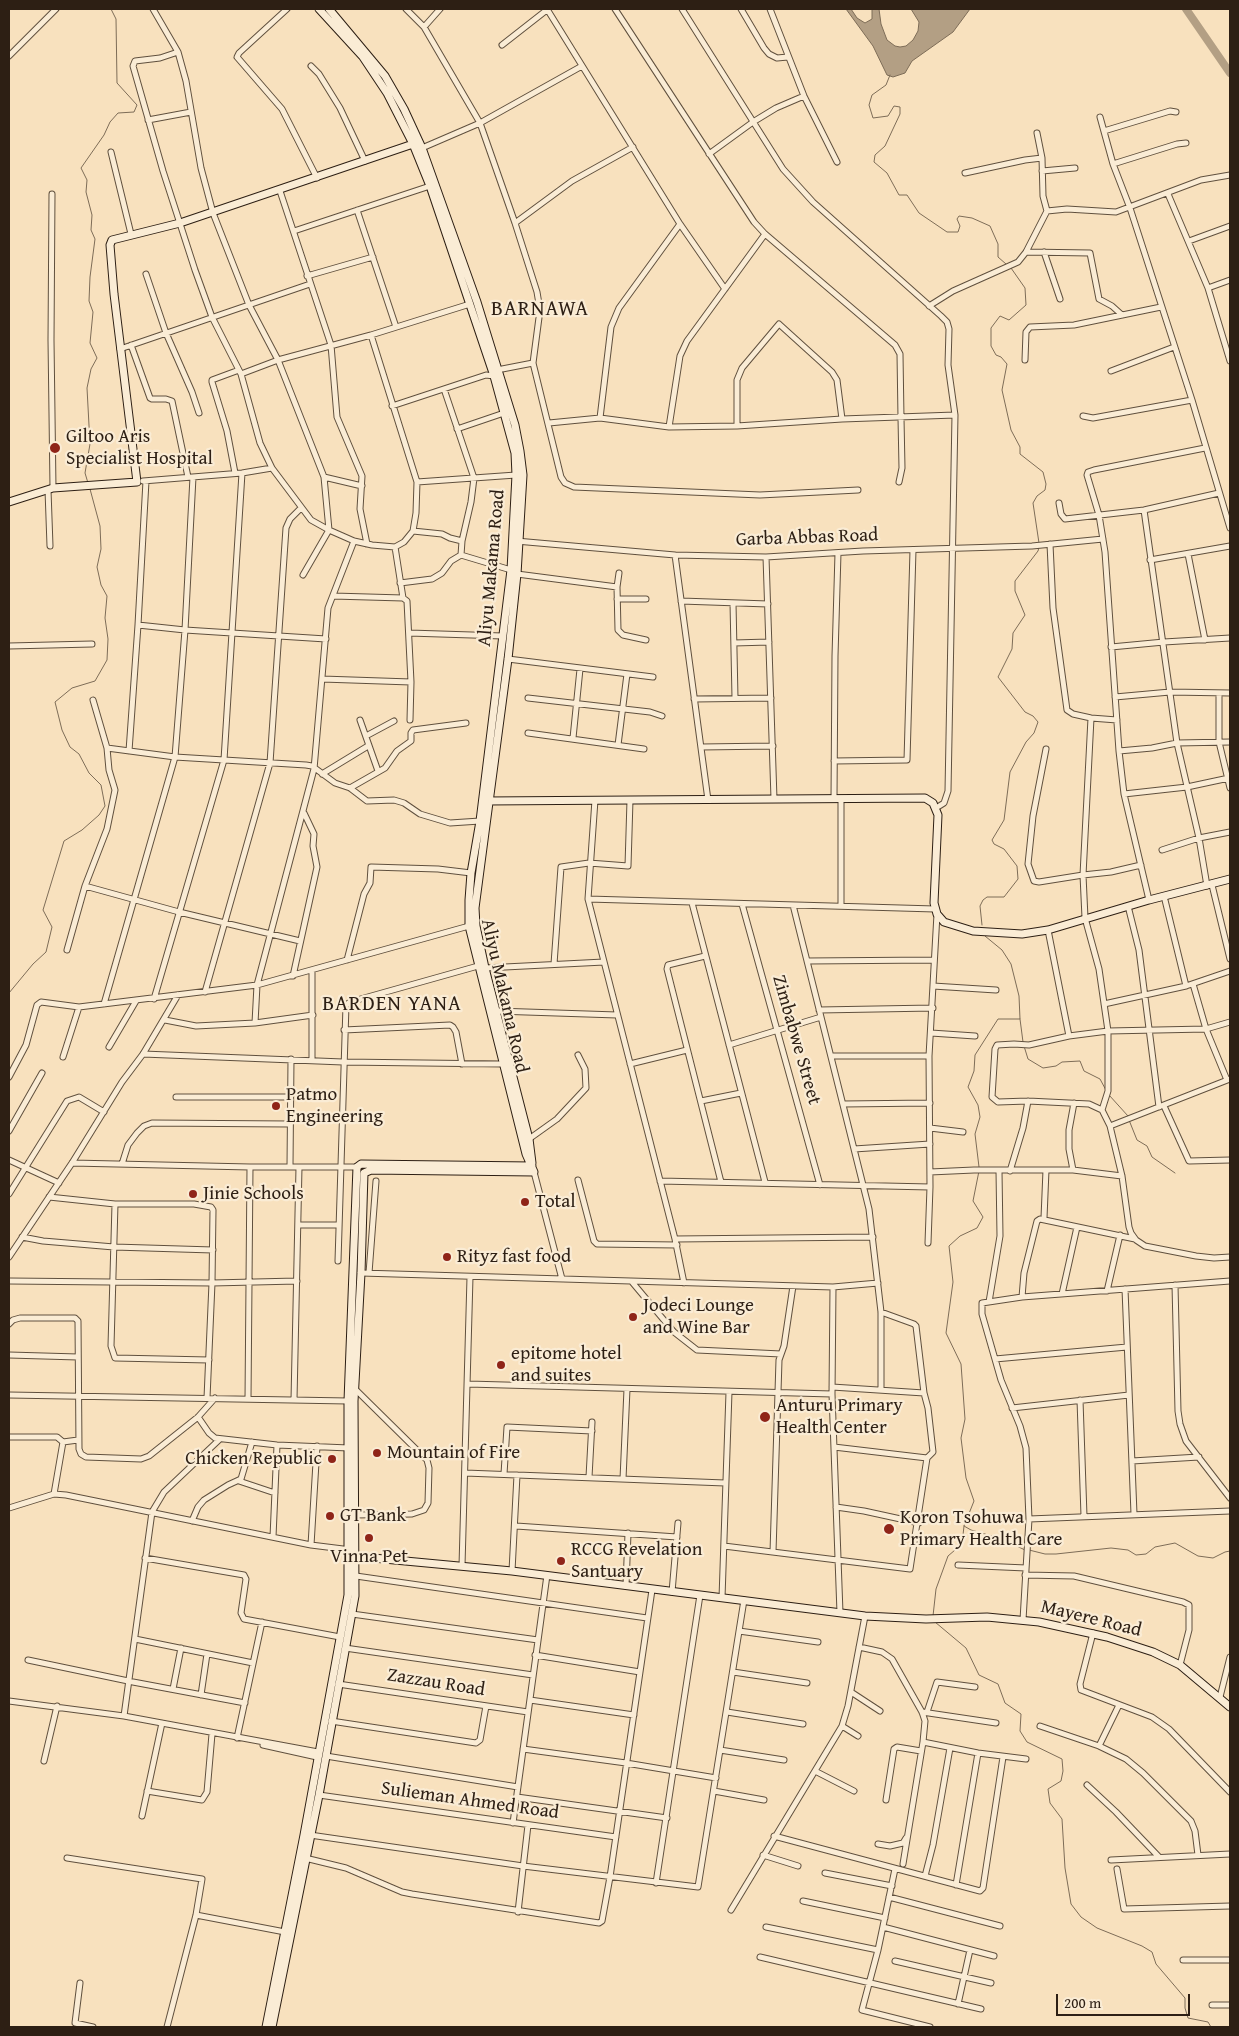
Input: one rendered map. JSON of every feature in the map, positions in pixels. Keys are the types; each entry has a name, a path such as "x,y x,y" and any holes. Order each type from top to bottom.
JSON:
{"street":[{"path":"9,56 56,9"},
{"path":"153,9 178,52 186,80 202,168 213,213 250,305 278,360 324,477 329,530 303,575"},
{"path":"287,9 239,53 237,58 282,109 317,178"},
{"name":"Aliyu Makama Road","path":"319,9 329,10 385,76 404,109 422,148 495,373 515,453 516,541"},
{"path":"406,9 424,27 480,123 516,223 537,292 540,310 533,363 561,477 565,483 574,487 760,495 858,490"},
{"path":"424,27 440,9"},
{"path":"502,44 548,9 680,224 725,289"},
{"path":"615,9 754,222 765,234 895,345 900,354 902,468 899,482"},
{"path":"682,9 783,169 813,202 947,322 949,329 948,365 955,415 948,791 944,802 936,808"},
{"path":"741,9 770,54 777,58 788,57"},
{"path":"770,9 804,96 836,162"},
{"name":"Aliyu Makama Road","path":"329,10 388,93 413,144 452,240 470,304 515,425 520,451 522,474 508,659 486,801 480,822 472,873 469,926 496,1011 529,1139 533,1169"},
{"path":"178,52 160,58 135,61 133,63 148,120 180,223 212,317 240,372 260,443 272,468 311,520 354,541 395,547 404,542 412,531 416,513 417,482 371,335"},
{"path":"311,66 320,74 340,108 366,161"},
{"path":"422,148 480,123 582,66"},
{"path":"709,154 753,122 776,108 804,96"},
{"path":"1104,131 1170,111 1176,112"},
{"path":"148,120 191,112"},
{"path":"1100,118 1113,164 1130,208 1192,400 1230,528"},
{"path":"929,306 953,291 1018,262 1026,252 1048,211 1043,196 1041,144 1037,133"},
{"path":"1113,164 1177,144 1186,143"},
{"path":"137,482 120,349 110,245 112,240 213,213 413,144"},
{"path":"516,223 572,181 633,147"},
{"path":"111,152 131,234"},
{"path":"965,172 1042,158"},
{"path":"1042,171 1075,168"},
{"path":"1048,211 1116,212 1201,180 1230,177"},
{"path":"294,231 430,186"},
{"path":"280,190 331,345 337,417 360,470 362,486 360,509 367,544"},
{"path":"50,546 52,194"},
{"path":"1168,194 1208,288 1224,335 1230,361"},
{"path":"357,210 396,327"},
{"path":"600,418 611,327 619,308 680,224"},
{"path":"1189,241 1230,226"},
{"path":"669,427 680,356 687,341 765,234"},
{"path":"1026,252 1090,252 1099,299 1112,306 1122,315"},
{"path":"1044,252 1060,299"},
{"path":"307,276 373,257"},
{"path":"146,274 166,333 192,392 199,413"},
{"path":"1208,288 1230,280"},
{"path":"120,349 310,284"},
{"path":"235,473 227,431 212,380 371,335 470,304"},
{"path":"1025,360 1026,332 1030,327 1074,325 1161,307"},
{"path":"737,426 737,380 742,368 779,324 832,372 837,380 842,419"},
{"path":"1224,335 1230,332"},
{"path":"104,1004 175,757 185,630 191,477 172,401 150,398 131,345"},
{"path":"1111,371 1174,347"},
{"path":"392,406 486,375 533,363"},
{"path":"444,389 474,478 461,555"},
{"path":"1083,416 1093,418 1192,400"},
{"path":"457,429 504,413"},
{"path":"549,424 600,418 669,427 737,426 842,419 955,415"},
{"path":"1149,900 1124,794 1119,752 1103,539 1099,515 1088,479 1088,472 1205,448"},
{"path":"9,502 51,489 242,473 272,468"},
{"path":"154,999 224,760 242,473"},
{"path":"417,482 516,475"},
{"path":"324,477 362,486"},
{"path":"129,751 146,481"},
{"path":"1059,503 1062,514 1066,519 1144,510 1219,493"},
{"path":"205,992 270,763 286,528 290,519 301,508"},
{"path":"1144,510 1177,743 1210,885 1230,959"},
{"path":"412,531 442,534 462,541"},
{"name":"Garba Abbas Road","path":"516,541 675,555 766,557 1032,546 1103,539"},
{"path":"255,1023 257,985 269,934 304,813 314,768 328,608 354,541"},
{"path":"1047,545 1067,710 1073,714 1090,718 1117,720"},
{"path":"1150,560 1230,546"},
{"path":"395,547 403,598 407,601 408,607 411,682 410,720"},
{"path":"834,761 907,760 913,550"},
{"path":"838,553 834,761 838,799 841,906"},
{"path":"1188,554 1205,640"},
{"path":"400,583 432,580 442,573 451,561 461,555 514,572 617,587"},
{"path":"675,555 708,800"},
{"path":"766,557 774,799"},
{"name":"Aliyu Makama Road","path":"514,572 504,636 475,908 481,967 526,1154 533,1169"},
{"path":"619,573 617,587 619,633 646,640"},
{"path":"333,596 403,598"},
{"path":"617,599 646,599"},
{"path":"681,601 768,604"},
{"path":"733,603 735,698"},
{"path":"138,625 326,639"},
{"path":"409,633 504,636"},
{"path":"1111,647 1230,638"},
{"path":"734,643 769,642"},
{"path":"9,646 92,644"},
{"path":"508,659 653,677"},
{"path":"573,738 580,669"},
{"path":"618,745 627,674"},
{"path":"322,679 411,682"},
{"path":"1115,697 1170,692 1230,693"},
{"path":"1219,693 1219,742 1230,788"},
{"path":"528,698 650,712 662,716"},
{"path":"694,699 771,698"},
{"path":"67,950 85,886 112,810 115,790 93,700"},
{"path":"1090,718 1082,874 1085,918 1099,969 1108,1031 1108,1093 1102,1110"},
{"path":"360,720 378,771"},
{"path":"366,736 394,721"},
{"path":"350,788 385,768 396,750 411,741 411,733 414,730 466,723"},
{"path":"528,733 644,749"},
{"path":"1119,752 1177,743 1230,742"},
{"path":"322,774 368,746"},
{"path":"701,747 773,746"},
{"path":"106,748 175,757 306,765 314,768 335,783 350,788 366,801 394,800 404,803 420,814 450,823 480,822"},
{"path":"1046,749 1032,816 1028,864 1034,881 1039,882 1082,874 1111,872 1141,866"},
{"path":"1124,794 1187,787 1229,778"},
{"path":"486,801 925,798 933,803 938,815 933,1008 929,1056 930,1187 928,1243"},
{"path":"595,800 589,863 588,899 676,1242 684,1283"},
{"path":"554,964 561,867 589,863 628,866 630,800"},
{"path":"293,976 317,867 313,846 314,834 304,813"},
{"path":"1162,850 1199,838 1230,832"},
{"path":"347,960 364,894 370,883 371,867 438,869 472,873"},
{"path":"936,911 944,922 973,931 1022,934 1048,930 1149,900 1230,879"},
{"path":"85,886 179,912 300,941"},
{"path":"1164,896 1186,986"},
{"path":"588,899 841,906 936,911"},
{"path":"692,902 765,1182"},
{"name":"Zimbabwe Street","path":"742,904 820,1185"},
{"path":"793,905 864,1185 873,1238 881,1312 881,1389"},
{"path":"1128,906 1139,950 1150,1030 1155,1088 1161,1106 1189,1161 1230,1160"},
{"path":"9,1077 26,1045 39,1003 79,1007 257,985 469,926"},
{"path":"1224,932 1230,929"},
{"path":"1048,930 1069,1036"},
{"path":"705,956 667,966 720,1182"},
{"path":"807,961 933,960"},
{"path":"338,1261 344,1030 345,1009 350,1002 481,967 604,962"},
{"path":"312,970 312,1060"},
{"path":"1104,1004 1186,986 1230,971"},
{"path":"1110,1126 1229,1079 1206,1029 1193,984"},
{"path":"933,986 996,990"},
{"path":"9,1257 165,1020 178,995"},
{"path":"109,1047 136,1001"},
{"path":"63,1057 79,1007"},
{"path":"819,1010 933,1008"},
{"path":"496,1011 617,1015"},
{"path":"165,1020 196,1026 255,1023 313,1015"},
{"path":"729,1045 821,1017"},
{"path":"1136,1240 1131,1233 1122,1176 1110,1126 1102,1110 1089,1104 1028,1101 998,1102 992,1098 995,1049 997,1046 1014,1044 1023,1046 1069,1036 1108,1031 1206,1029 1230,1022"},
{"path":"344,1030 450,1025 456,1032 462,1064"},
{"path":"931,1033 974,1036"},
{"path":"630,1064 687,1050"},
{"path":"143,1054 343,1062 503,1064"},
{"path":"529,1139 557,1120 586,1088 585,1068 578,1055"},
{"path":"831,1056 929,1056"},
{"path":"290,1166 291,1059"},
{"path":"9,1131 42,1073"},
{"path":"701,1101 741,1093"},
{"path":"9,1194 67,1101 79,1097 104,1112"},
{"path":"176,1097 290,1097"},
{"path":"1010,1171 1023,1128 1028,1101"},
{"path":"843,1104 930,1103"},
{"path":"1073,1170 1069,1149 1069,1130 1074,1103"},
{"path":"122,1164 128,1145 136,1133 144,1126 152,1123 290,1124"},
{"path":"930,1128 963,1132"},
{"path":"854,1149 930,1144"},
{"path":"9,1160 58,1183"},
{"path":"72,1163 250,1167 357,1167 361,1164 533,1169 562,1279"},
{"path":"294,1400 299,1166"},
{"path":"248,1399 250,1167"},
{"path":"272,2027 310,1835 318,1754 348,1595 356,1515 354,1401 356,1390 357,1167"},
{"path":"365,1273 364,1173 371,1170 414,1167"},
{"path":"1044,1218 1046,1170"},
{"path":"930,1172 1073,1170 1122,1176"},
{"path":"989,1302 1001,1228 999,1171"},
{"path":"578,1180 594,1241 597,1244 873,1238"},
{"path":"266,2027 311,1816 319,1795 352,1614 356,1576 352,1553 348,1401 356,1312 365,1273 376,1181"},
{"path":"660,1181 930,1187"},
{"path":"49,1197 115,1204 194,1204 211,1207 212,1283 207,1398"},
{"path":"115,1204 112,1354 115,1358 209,1360"},
{"path":"1022,1297 1024,1273 1037,1222 1044,1218 1076,1227 1122,1236 1136,1240 1145,1246 1196,1256 1230,1257 1230,1266"},
{"path":"298,1225 339,1225"},
{"path":"1062,1294 1076,1227"},
{"path":"1122,1236 1131,1233"},
{"path":"1107,1291 1122,1236"},
{"path":"22,1237 72,1244 114,1247 212,1250"},
{"path":"365,1273 833,1287 878,1283"},
{"path":"462,1566 470,1277"},
{"path":"9,1281 212,1283 297,1281"},
{"path":"1023,1620 1029,1519 1026,1448 1020,1426 1001,1380 982,1314 982,1303 1022,1297 1230,1281"},
{"path":"632,1282 674,1332 696,1350 781,1354"},
{"path":"773,1552 777,1394 781,1354 784,1346 793,1286"},
{"path":"1175,1286 1178,1412 1186,1441 1230,1498"},
{"path":"833,1287 832,1394 840,1613"},
{"path":"1125,1289 1134,1514"},
{"path":"724,1546 910,1569 919,1524 927,1458 933,1452 933,1447 916,1326 881,1312"},
{"path":"9,1324 12,1320 20,1318 75,1318 78,1321 78,1440 81,1454 86,1457 140,1459 149,1456 158,1451 198,1417 215,1398"},
{"path":"995,1359 1128,1347"},
{"path":"9,1355 78,1357"},
{"path":"468,1384 777,1394 832,1394"},
{"path":"832,1387 924,1393"},
{"path":"623,1479 627,1389"},
{"path":"356,1390 427,1460 429,1468 428,1503 424,1510 412,1514 356,1515"},
{"path":"722,1598 729,1392"},
{"path":"9,1395 348,1401"},
{"path":"1012,1408 1130,1395"},
{"path":"1080,1400 1084,1516"},
{"path":"198,1417 209,1433 215,1438 277,1445 349,1448"},
{"path":"589,1477 592,1422"},
{"path":"504,1474 507,1427 592,1431"},
{"path":"9,1437 57,1437 63,1442 78,1440"},
{"path":"124,1716 152,1512 164,1492 220,1438"},
{"path":"54,1494 63,1442"},
{"path":"192,1521 198,1507 204,1500 228,1485 239,1481 243,1476 252,1442"},
{"path":"273,1537 277,1445"},
{"path":"311,1544 317,1446"},
{"path":"834,1447 927,1458"},
{"path":"1132,1461 1199,1457"},
{"path":"465,1473 725,1483"},
{"path":"512,1570 516,1526 517,1475"},
{"path":"239,1481 275,1493"},
{"path":"9,1508 54,1494 352,1553"},
{"path":"836,1507 864,1511 919,1524"},
{"path":"1029,1519 1230,1511"},
{"path":"672,1592 678,1523"},
{"path":"516,1526 677,1536"},
{"path":"626,1586 628,1534"},
{"name":"Mayere Road","path":"352,1553 512,1570 652,1590 864,1616 926,1619 987,1617 1040,1622 1092,1633 1153,1652 1180,1666 1230,1707"},
{"path":"145,1558 244,1575 246,1579 241,1617 340,1637"},
{"path":"958,1565 1026,1568"},
{"path":"513,1823 547,1575"},
{"path":"1025,1575 1074,1576 1183,1602 1188,1605 1189,1630 1180,1666"},
{"path":"356,1576 647,1618"},
{"path":"305,1858 346,1868 402,1892 518,1912 600,1923 602,1921 610,1877 652,1590"},
{"path":"656,1883 700,1595"},
{"path":"310,1835 523,1866 698,1887 744,1600"},
{"path":"352,1614 538,1640"},
{"path":"731,1910 842,1726 851,1692 864,1616"},
{"path":"237,1738 262,1622"},
{"path":"739,1631 818,1642"},
{"path":"1092,1633 1080,1688 1082,1691 1152,1717 1169,1729 1230,1792"},
{"path":"135,1639 252,1663"},
{"path":"859,1647 888,1655 925,1712 996,1723"},
{"path":"174,1690 181,1648"},
{"path":"345,1648 532,1675"},
{"path":"201,1694 207,1654"},
{"path":"535,1656 640,1672"},
{"path":"1220,1697 1230,1657"},
{"path":"28,1660 244,1703"},
{"path":"733,1672 807,1683"},
{"path":"903,1864 922,1751 925,1712 936,1682 975,1687"},
{"name":"Zazzau Road","path":"338,1684 528,1712"},
{"path":"851,1692 880,1711"},
{"path":"530,1700 634,1715"},
{"path":"9,1701 124,1716 318,1754"},
{"path":"1099,1746 1119,1705"},
{"path":"44,1761 57,1706"},
{"path":"331,1721 476,1743 480,1740 486,1706"},
{"path":"727,1712 803,1724"},
{"path":"142,1816 162,1723"},
{"path":"842,1726 858,1736"},
{"path":"1040,1726 1099,1746 1126,1759 1143,1773 1191,1821 1195,1831 1198,1855"},
{"path":"147,1791 202,1800 206,1797 212,1734"},
{"path":"923,1742 978,1753 1026,1759"},
{"path":"886,1800 894,1749 897,1747 922,1751"},
{"path":"925,1876 933,1845 950,1748"},
{"path":"524,1749 626,1762 716,1778"},
{"path":"720,1750 784,1760"},
{"path":"956,1885 978,1753"},
{"path":"326,1756 518,1787"},
{"path":"774,1836 980,1891 983,1888 1003,1757"},
{"path":"815,1771 854,1791"},
{"path":"1086,1785 1116,1812 1159,1857"},
{"path":"714,1791 764,1800"},
{"name":"Sulieman Ahmed Road","path":"319,1795 616,1837"},
{"path":"517,1797 667,1818"},
{"path":"518,1912 528,1825"},
{"path":"878,1844 890,1846 903,1843 908,1836"},
{"path":"1111,1860 1230,1854"},
{"path":"763,1855 798,1866"},
{"path":"67,1858 201,1878 203,1881 168,2027"},
{"path":"1117,1868 1124,1909 1230,1906"},
{"path":"895,1869 878,1950 862,2010 930,2027"},
{"path":"825,1873 892,1886"},
{"path":"889,1897 1000,1926"},
{"path":"803,1901 885,1918"},
{"path":"196,1915 285,1932"},
{"path":"766,1927 878,1950"},
{"path":"883,1927 994,1956"},
{"path":"958,2004 970,1950"},
{"path":"760,1957 981,2008"},
{"path":"1183,1960 1230,1960"},
{"path":"895,1961 991,1983"},
{"path":"80,1983 75,2023 92,2027"},
{"path":"1212,2005 1230,2005"}],"shaded area":[{"path":"846,9 851,9 857,18 865,23 872,19 872,9 879,9 881,24 887,40 900,47 906,46 913,40 918,31 919,22 911,9 970,9 953,32 912,61 905,73 893,77 887,75 873,46"}],"waterway":[{"path":"88,483 85,473 90,444 87,388 91,369 97,358 90,343 93,312 89,301 95,239 91,230 92,215 86,192 87,180 81,168 104,135 110,122 118,113 134,112 137,105 117,83 116,19 111,9"},
{"path":"1186,9 1230,73"},
{"path":"890,75 886,85 872,95 869,105 873,118 888,116 894,106 900,107 900,114 885,146 875,155 874,162 887,173 899,195 907,195 919,213 947,232 958,232 960,226 957,219 959,216 972,218 990,226 998,244 998,257 1006,264"},
{"path":"1011,268 1025,288 1026,305 1009,320 1000,316 991,328 991,346 996,355 1001,357 1007,364 1002,390 1011,430 1020,447 1020,454 1043,472 1046,484 1045,490 1037,496 1033,503 1039,543"},
{"path":"9,993 33,964 46,952 52,927 43,910 64,841 82,830 99,815 105,806 101,785 89,773 79,754 70,747 62,730 55,702 72,688 95,681 107,660 108,639 105,618 107,596 101,585 97,567 101,549 100,526 90,489"},
{"path":"982,925 980,906 983,900 987,897 1004,897 1018,879 1017,866 1004,849 994,844 992,840 1004,820 1010,772 1026,742 1034,733 1038,722 1033,716 1025,712 998,677 1012,649 1013,633 1025,615 1015,591 1015,581 1039,547"},
{"path":"979,1167 975,1134 980,1117 978,1105 968,1087 974,1071 975,1055 998,1019 1020,1019 1019,996 1011,964 1002,950 985,936"},
{"path":"1020,1019 1023,1042"},
{"path":"1024,1046 1028,1059 1043,1068 1056,1066 1062,1062 1080,1061 1084,1071 1100,1079 1107,1092"},
{"path":"1109,1095 1128,1116"},
{"path":"1129,1120 1137,1140 1147,1146 1152,1157 1175,1173"},
{"path":"933,1616 936,1589 948,1556 962,1544 964,1526 974,1501 966,1478 961,1438 965,1419 961,1364 946,1333 953,1282 949,1246 960,1236 977,1228 983,1217 973,1201 979,1171"},
{"path":"964,1526 971,1530 1002,1539 1025,1550"},
{"path":"1029,1550 1045,1554 1056,1554 1111,1548 1128,1550 1136,1555 1146,1554 1155,1547 1175,1543 1198,1556 1213,1558 1230,1551"},
{"path":"935,1622 966,1648 979,1675 998,1684 1005,1703 1021,1714 1020,1731 1027,1742 1062,1759 1063,1771 1061,1781 1048,1789 1050,1803 1062,1819 1065,1868 1071,1904 1081,1917 1097,1928 1152,1952 1156,1964 1185,1998 1188,2018 1208,2022 1211,2027"}],"place":[{"name":"Giltoo Aris Specialist Hospital","path":"55,448"},
{"name":"Patmo Engineering","path":"276,1106"},
{"name":"Jinie Schools","path":"193,1194"},
{"name":"Total","path":"525,1202"},
{"name":"Rityz fast food","path":"447,1257"},
{"name":"Jodeci Lounge and Wine Bar","path":"633,1317"},
{"name":"epitome hotel and suites","path":"501,1365"},
{"name":"Anturu Primary Health Center","path":"765,1417"},
{"name":"Mountain of Fire","path":"377,1453"},
{"name":"Chicken Republic","path":"332,1459"},
{"name":"GT Bank","path":"330,1516"},
{"name":"Koron Tsohuwa Primary Health Care","path":"889,1529"},
{"name":"Vinna Pet","path":"369,1538"},
{"name":"RCCG Revelation Santuary","path":"561,1561"}],"district":[{"name":"BARNAWA","path":"540,310"},
{"name":"BARDEN YANA","path":"392,1005"}]}
